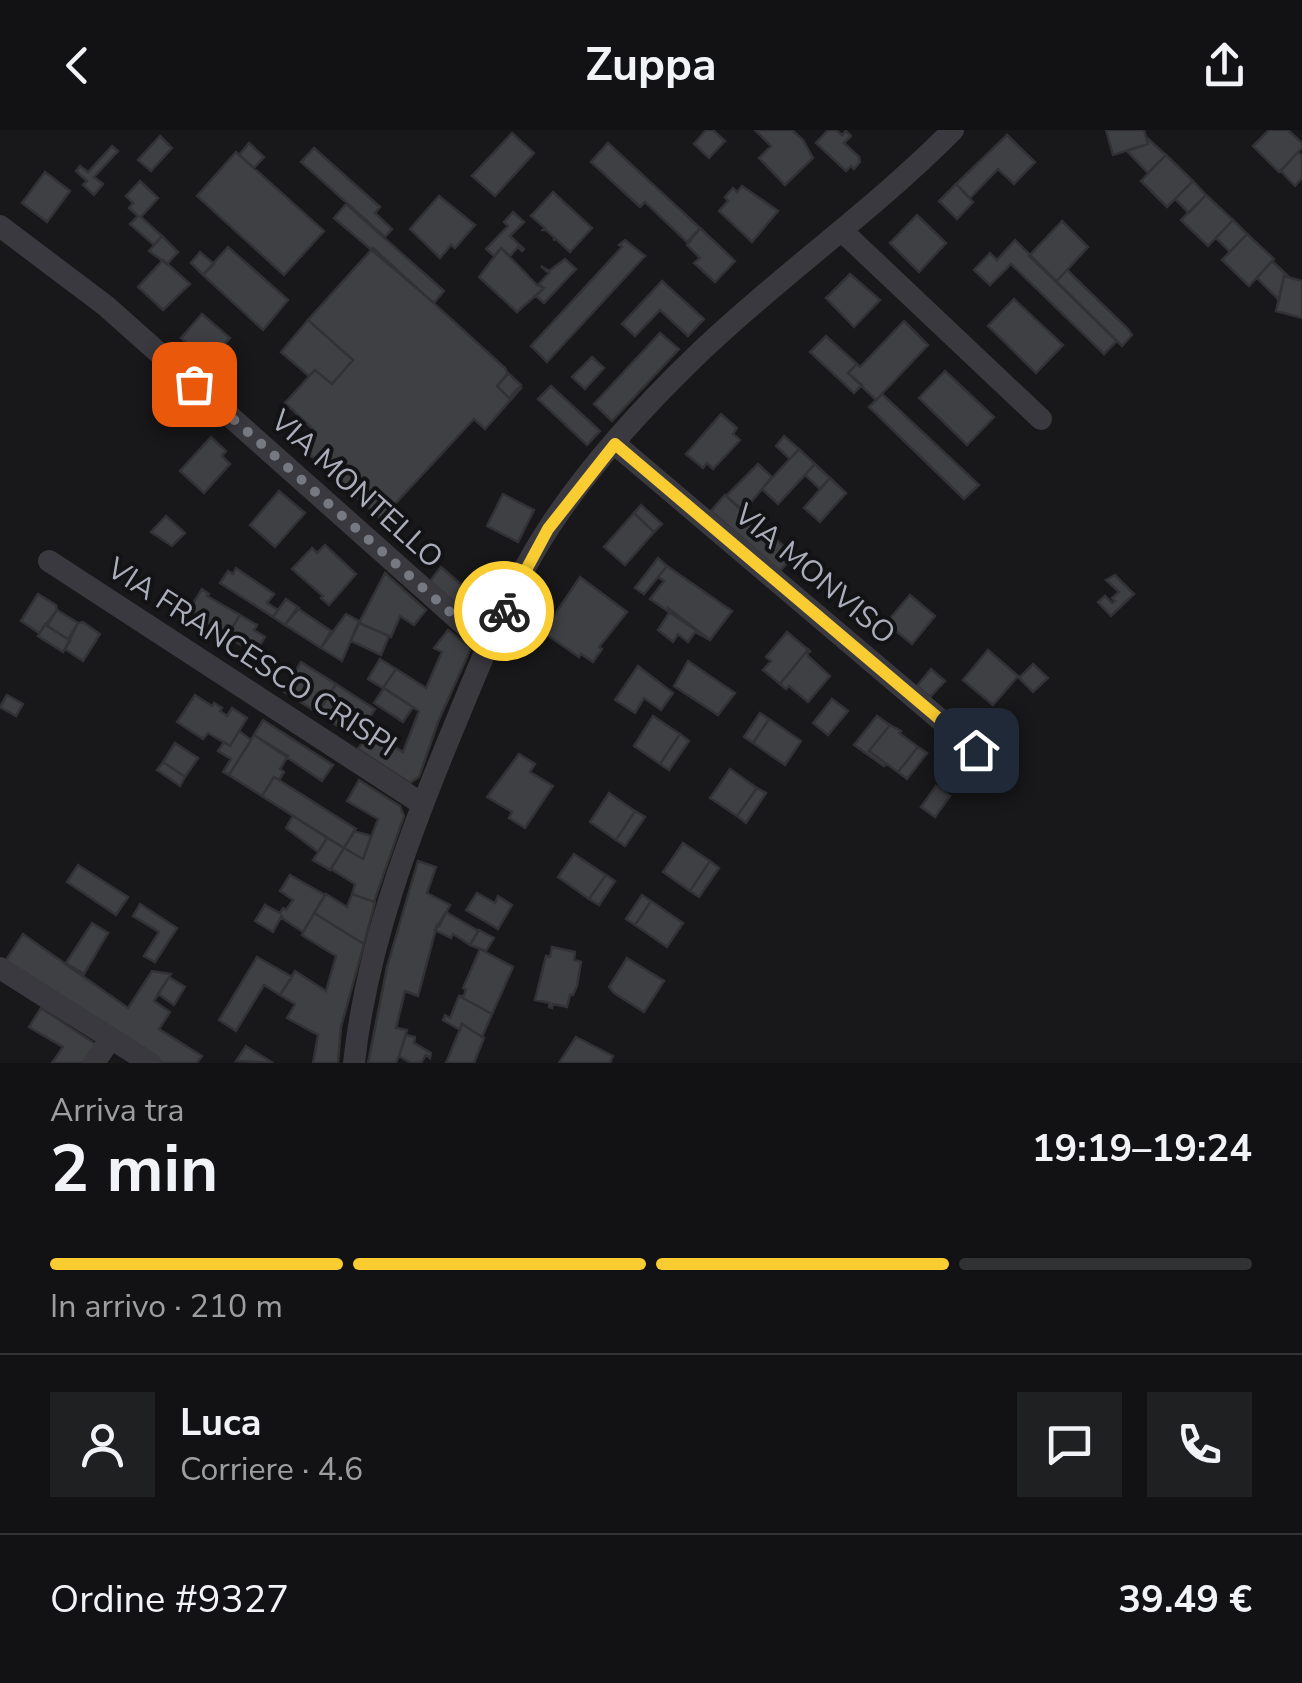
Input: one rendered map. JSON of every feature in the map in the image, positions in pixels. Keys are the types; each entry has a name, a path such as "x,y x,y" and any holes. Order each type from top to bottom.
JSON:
{"street":[{"path":"354,1063 357,1031 396,877 422,804 487,645 548,529 615,444 697,355 900,181 953,130"},
{"name":"VIA MONTELLO","path":"0,226 106,306 487,645"},
{"path":"842,230 1041,419"},
{"name":"VIA MONVISO","path":"615,444 976,750"},
{"name":"VIA FRANCESCO CRISPI","path":"48,561 422,804"},
{"path":"0,968 150,1063"},
{"path":"94,1063 112,1038"}],"building":[{"path":"706,130 713,130 725,141 709,158 694,144"},
{"path":"755,130 792,130 813,158 785,185 759,158 771,146"},
{"path":"828,130 842,135 846,131 851,136 844,143 859,157 854,169 851,166 846,171 816,143"},
{"path":"1106,130 1144,130 1148,144 1113,155"},
{"path":"1269,130 1288,130 1302,143 1302,148 1279,172 1253,146"},
{"path":"512,133 534,153 495,196 472,176"},
{"path":"1007,135 1035,162 1014,184 998,169 970,198 956,184"},
{"path":"160,136 172,148 151,171 138,160"},
{"path":"1146,137 1166,155 1148,173 1127,151 1148,144"},
{"path":"249,143 264,157 254,168 239,155"},
{"path":"608,143 700,228 687,242 645,202 640,207 591,162"},
{"path":"112,146 118,151 94,177 103,184 94,195 76,171 80,166 88,172"},
{"path":"314,148 380,207 375,213 392,229 385,237 301,162"},
{"path":"236,152 324,231 284,275 197,196"},
{"path":"1298,152 1302,156 1302,178 1295,186 1281,171"},
{"path":"1166,155 1193,181 1167,207 1141,181"},
{"path":"45,172 70,191 47,222 22,203"},
{"path":"140,181 158,198 141,217 162,236 154,245 130,224 138,216 129,208 133,203 126,196"},
{"path":"1193,181 1206,195 1189,213 1175,199"},
{"path":"956,184 973,202 957,219 939,201"},
{"path":"742,186 778,211 752,242 719,211 733,188 737,192"},
{"path":"553,192 592,228 570,252 531,216"},
{"path":"1206,195 1233,220 1208,246 1181,220"},
{"path":"439,196 475,225 455,248 451,245 440,258 410,229"},
{"path":"346,204 444,291 434,303 334,218"},
{"path":"513,212 524,222 510,236 524,249 518,247 510,256 501,248 494,256 486,249 508,226 504,222"},
{"path":"917,215 946,243 919,272 890,243"},
{"path":"1233,220 1247,234 1230,252 1216,238"},
{"path":"1062,221 1088,247 1056,282 1029,256"},
{"path":"700,228 735,261 715,282 694,263 700,258 687,245"},
{"path":"1247,234 1274,259 1249,286 1222,260"},
{"path":"162,236 178,252 167,264 149,251"},
{"path":"625,240 645,256 547,362 531,346"},
{"path":"1015,240 1117,341 1104,354 1011,264 990,285 974,270 990,253 997,260"},
{"path":"228,247 288,300 263,330 203,275"},
{"path":"373,248 505,368 508,374 497,386 509,398 522,387 485,429 474,419 381,519 302,448 316,432 285,403 315,370 332,384 353,360 308,320"},
{"path":"501,248 544,288 517,312 479,277"},
{"path":"200,252 214,264 203,275 191,263"},
{"path":"565,259 576,269 544,303 536,296 544,288 539,284 549,273 541,266 549,271"},
{"path":"163,260 190,284 163,310 138,287"},
{"path":"1272,261 1289,277 1284,276 1279,300 1257,278"},
{"path":"1067,270 1128,329 1132,335 1122,346 1056,282"},
{"path":"850,274 880,300 854,327 826,298"},
{"path":"1284,276 1302,281 1302,318 1276,311"},
{"path":"662,281 704,319 688,336 660,310 635,336 622,324"},
{"path":"1014,299 1063,345 1036,373 988,326"},
{"path":"202,314 230,338 208,363 181,338"},
{"path":"308,320 353,360 332,384 315,370 309,376 281,352"},
{"path":"904,321 928,345 876,400 848,373 857,364 860,367"},
{"path":"660,333 679,349 612,421 594,404"},
{"path":"826,336 857,364 848,373 862,385 854,393 810,352"},
{"path":"592,357 604,368 585,389 572,377"},
{"path":"945,371 994,417 967,445 919,398"},
{"path":"508,373 521,385 509,398 497,386"},
{"path":"551,386 600,431 587,445 538,399"},
{"path":"882,394 979,485 964,499 869,407"},
{"path":"721,414 737,428 733,434 740,440 713,469 707,463 703,468 686,454"},
{"path":"784,436 799,449 790,459 776,446"},
{"path":"211,437 226,451 222,456 230,464 204,493 180,471"},
{"path":"799,449 815,464 778,504 762,489"},
{"path":"758,464 772,477 743,512 726,496"},
{"path":"815,464 830,478 820,489 805,475"},
{"path":"830,478 846,493 820,522 804,508"},
{"path":"279,491 305,513 275,547 250,525"},
{"path":"503,494 534,510 518,542 487,526"},
{"path":"725,495 794,555 780,571 711,511"},
{"path":"641,505 662,524 654,532 634,513"},
{"path":"634,513 654,532 625,565 604,547"},
{"path":"166,516 185,533 172,546 151,532"},
{"path":"325,545 356,574 329,605 292,569 312,548 317,553"},
{"path":"658,558 667,566 644,594 635,588"},
{"path":"667,566 732,611 710,640 650,599 664,581 658,577"},
{"path":"441,567 471,593 459,607 430,581"},
{"path":"236,568 274,594 267,603 278,610 273,617 220,583 228,571 233,574"},
{"path":"385,573 426,610 414,625 400,616 391,637 359,623"},
{"path":"1115,575 1134,594 1111,616 1098,602 1105,596 1112,603 1115,601 1112,598 1119,592 1106,580"},
{"path":"580,577 627,612 599,647 602,649 593,662 543,632"},
{"path":"202,589 240,615 227,636 187,613"},
{"path":"38,594 56,605 57,610 39,633 21,621"},
{"path":"910,595 935,616 912,644 886,623"},
{"path":"477,597 487,603 477,623 463,611"},
{"path":"286,599 299,608 285,625 273,617"},
{"path":"297,608 331,631 321,648 285,625"},
{"path":"668,608 710,640 695,632 688,642 678,634 673,642 658,630"},
{"path":"57,610 78,623 68,639 47,626"},
{"path":"346,614 359,621 342,661 321,648"},
{"path":"240,615 257,625 254,630 265,637 257,650 227,636"},
{"path":"83,622 100,634 83,661 65,649 78,623"},
{"path":"359,623 389,636 381,655 351,641"},
{"path":"45,624 70,641 63,652 38,636"},
{"path":"448,630 471,648 419,777 410,783 358,749 371,731 403,752 419,711 383,688 396,669 426,688 442,652 434,648"},
{"path":"787,632 811,652 807,651 780,684 763,670 771,661 766,657"},
{"path":"988,650 1018,676 993,705 963,680"},
{"path":"807,651 830,676 808,702 789,686 786,689 780,684"},
{"path":"380,659 396,669 383,688 368,679"},
{"path":"688,661 735,693 718,715 674,686"},
{"path":"301,662 336,684 318,713 283,691"},
{"path":"1033,664 1048,678 1033,692 1019,678"},
{"path":"638,666 673,693 661,710 644,698 635,713 615,700"},
{"path":"931,669 945,681 930,697 917,686"},
{"path":"336,684 375,709 356,738 318,713"},
{"path":"384,688 413,707 403,722 374,703"},
{"path":"7,695 23,704 16,716 0,707"},
{"path":"195,695 222,708 220,711 227,716 232,708 247,718 230,746 208,733 203,739 177,722"},
{"path":"832,699 848,711 828,735 813,723"},
{"path":"760,713 769,719 753,743 744,737"},
{"path":"653,716 680,734 660,764 634,746"},
{"path":"877,716 890,725 869,751 884,766 854,745"},
{"path":"769,719 801,741 785,765 753,743"},
{"path":"263,720 333,765 322,781 254,735"},
{"path":"890,725 918,747 898,772 869,751"},
{"path":"239,731 251,740 229,775 223,772 231,759 218,751 224,742 230,746"},
{"path":"680,734 689,741 669,770 660,764"},
{"path":"254,735 288,756 279,780 274,777 262,796 229,775"},
{"path":"175,743 198,758 185,777 163,762"},
{"path":"918,747 927,753 907,779 898,772"},
{"path":"519,754 535,764 530,772 553,786 525,828 509,818 512,812 487,797"},
{"path":"163,762 185,777 180,786 157,770"},
{"path":"730,769 757,788 737,816 710,798"},
{"path":"274,777 356,829 344,848 262,796"},
{"path":"359,780 400,806 404,816 374,902 352,894 355,884 331,869 344,848 363,859 378,819 347,801"},
{"path":"936,786 950,796 935,817 921,807"},
{"path":"757,788 766,793 746,823 737,816"},
{"path":"609,793 635,811 616,840 590,822"},
{"path":"635,811 645,817 625,846 616,840"},
{"path":"293,816 327,838 318,852 286,828"},
{"path":"354,831 371,836 363,859 344,848"},
{"path":"327,838 344,848 330,870 313,860"},
{"path":"683,843 710,861 690,891 663,872"},
{"path":"574,854 606,875 589,899 558,877"},
{"path":"418,861 436,867 427,893 450,905 437,925 418,996 405,991 396,1028 407,1030 396,1063 368,1063 387,967"},
{"path":"710,861 719,868 699,897 690,891"},
{"path":"78,865 128,897 116,915 67,882"},
{"path":"290,875 325,895 303,932 282,915 273,932 255,921 265,905 280,913 283,908 286,910 293,900 280,891"},
{"path":"606,875 615,881 599,905 589,899"},
{"path":"477,893 495,903 498,896 512,905 498,929 466,910"},
{"path":"326,894 347,907 352,894 375,902 364,944 314,913"},
{"path":"642,895 651,901 635,925 626,919"},
{"path":"651,901 683,923 667,947 635,925"},
{"path":"140,904 177,928 155,962 144,956 159,932 133,916"},
{"path":"446,912 478,931 470,945 453,934 451,938 435,930"},
{"path":"314,913 364,944 341,1027 338,1063 313,1063 318,1035 287,1018 295,1004 280,995 295,971 326,991 336,956 302,935"},
{"path":"92,923 108,933 84,974 66,963"},
{"path":"479,930 494,938 486,951 470,945"},
{"path":"23,934 128,1008 152,971 171,974 154,1001 170,1012 159,1029 202,1056 197,1063 163,1063 4,963"},
{"path":"552,947 575,952 574,960 581,962 577,986 567,1007 553,1004 552,1008 550,1003 535,1000"},
{"path":"480,949 513,967 492,1014 459,996 464,996 463,988"},
{"path":"257,957 292,977 280,995 264,985 236,1031 219,1020"},
{"path":"627,958 664,981 644,1012 609,987"},
{"path":"169,977 185,987 174,1005 158,994"},
{"path":"459,996 492,1014 482,1037 462,1024 460,1030 443,1020 445,1015 450,1018"},
{"path":"41,1008 97,1045 84,1063 52,1063 63,1047 29,1027"},
{"path":"462,1024 484,1038 474,1063 446,1063"},
{"path":"406,1035 415,1037 414,1043 431,1053 430,1058 426,1055 421,1063 411,1063 399,1056"},
{"path":"576,1037 613,1056 610,1063 559,1063"},
{"path":"247,1047 273,1063 236,1061"}],"way so far":[{"path":"194,384 487,645 504,611"}],"route":[{"path":"504,611 548,529 615,444 976,750"}]}
